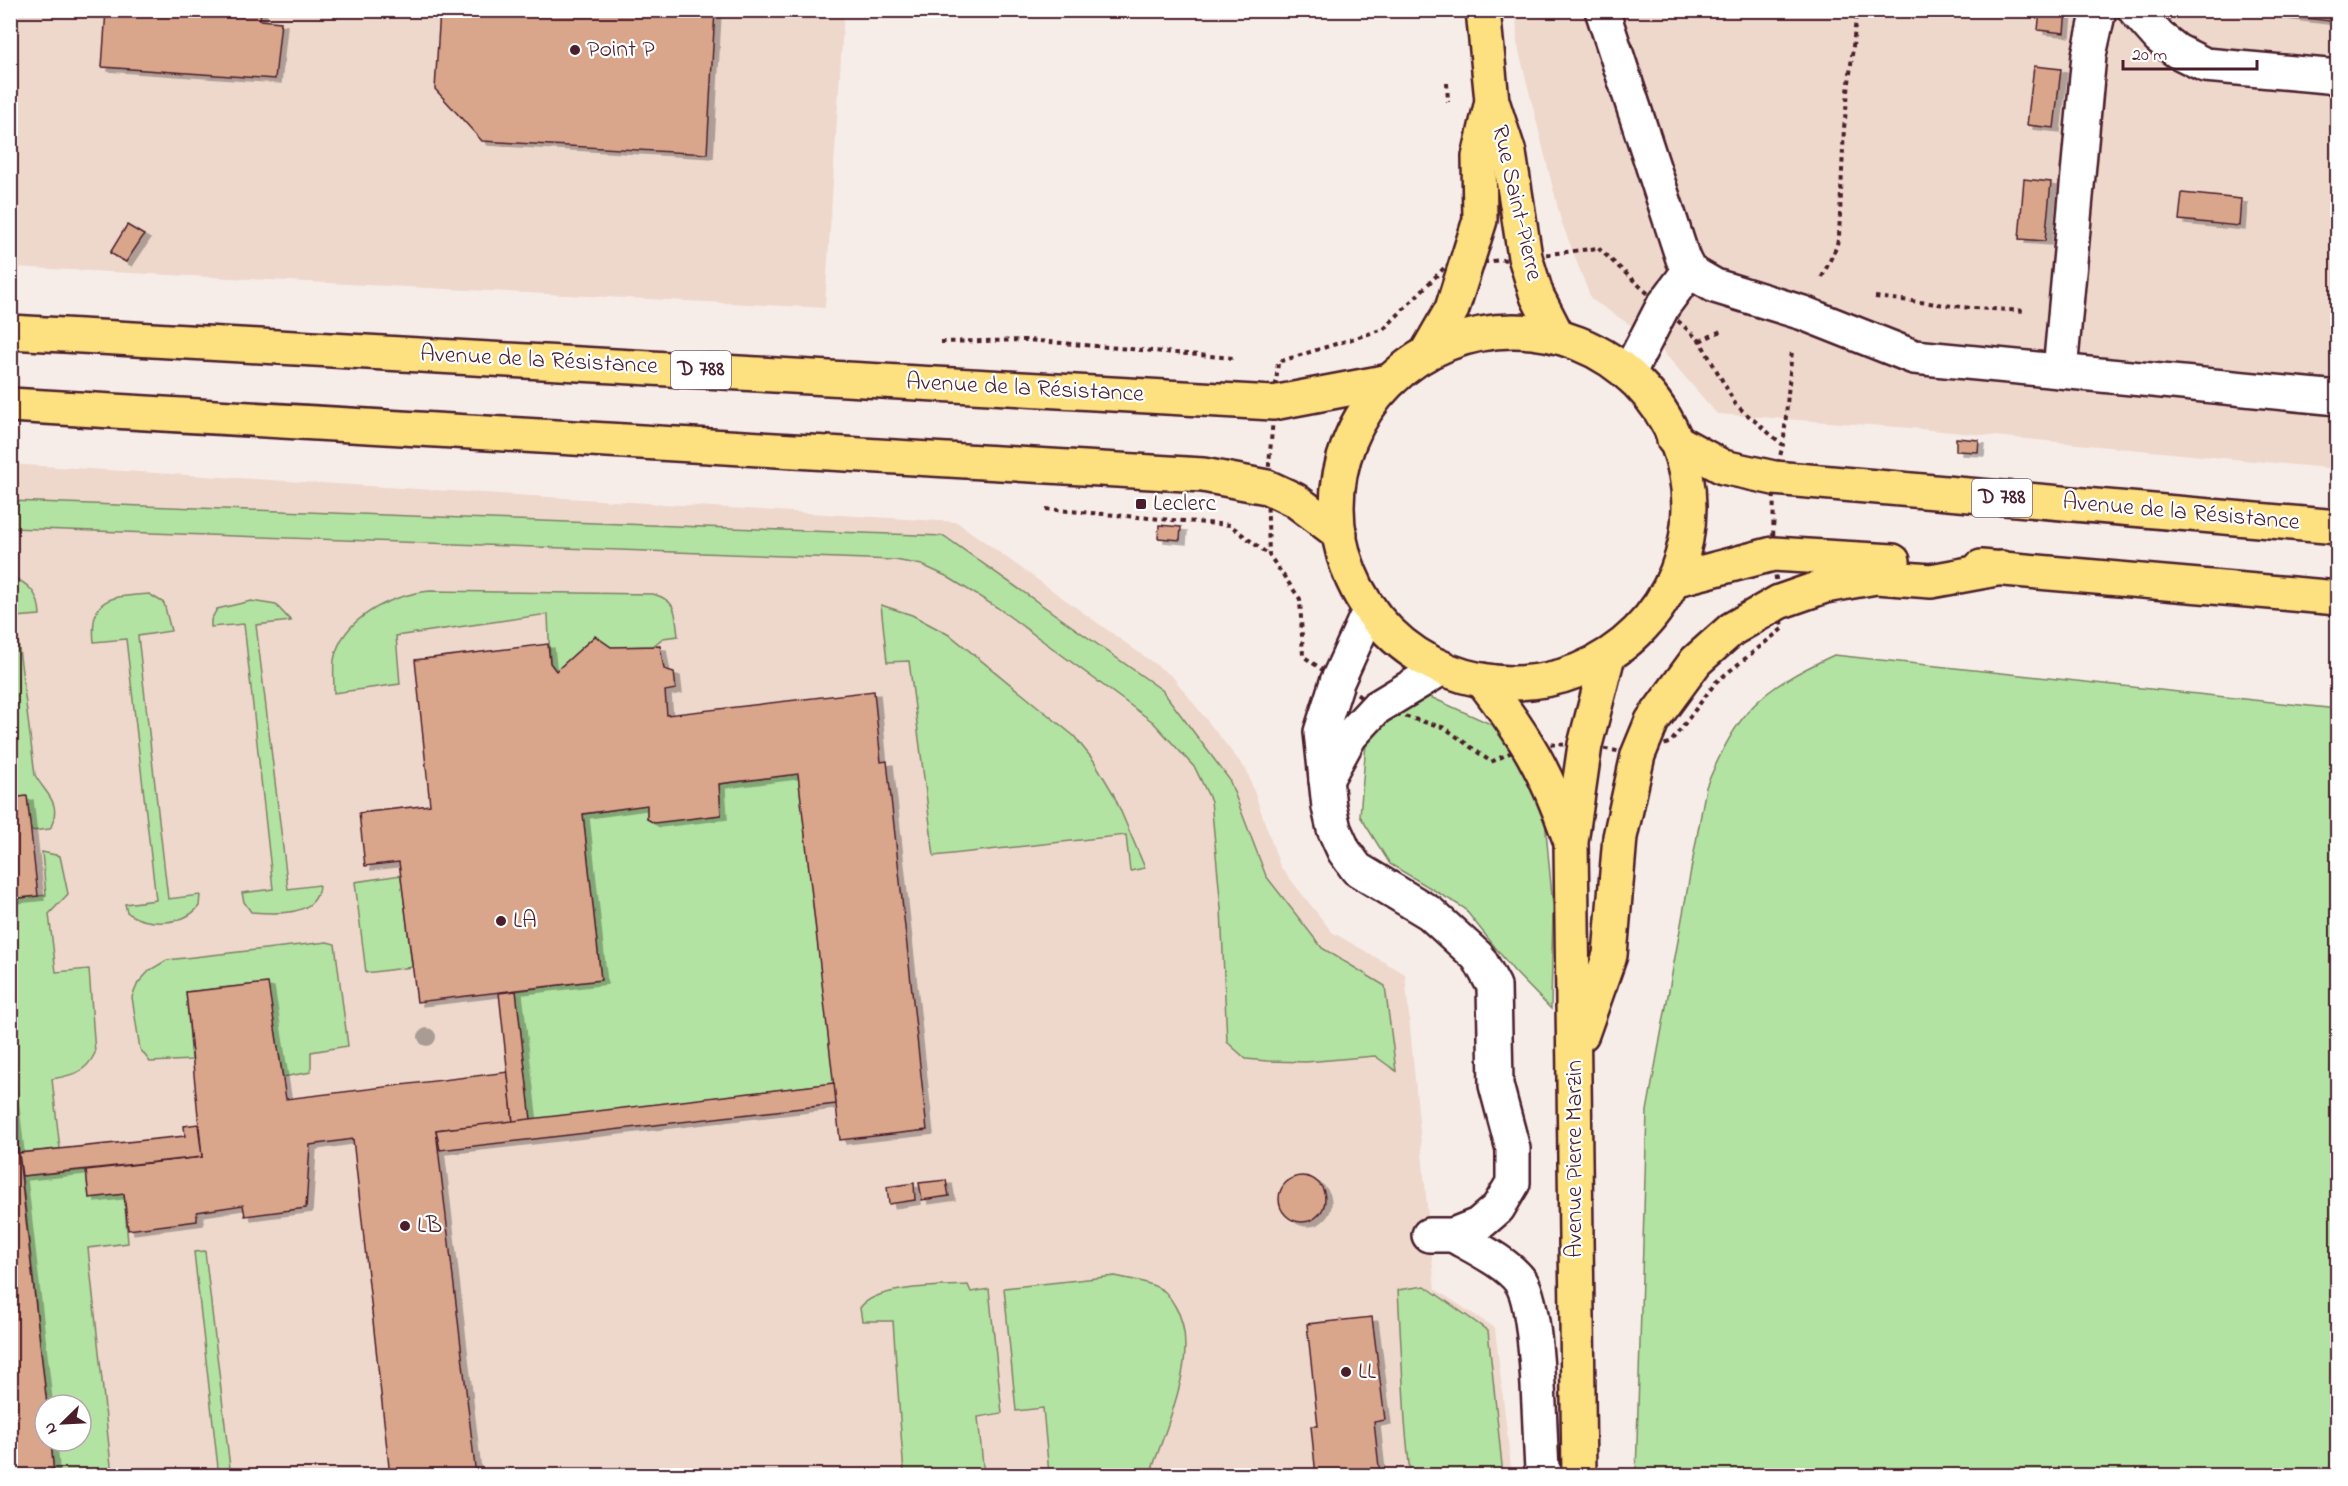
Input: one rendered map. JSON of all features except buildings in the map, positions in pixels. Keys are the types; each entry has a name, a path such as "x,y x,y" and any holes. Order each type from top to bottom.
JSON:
{"main road":[{"name":"Rue Saint-Pierre","path":"1483,10 1492,101 1509,153 1526,257 1537,296 1558,337"},
{"name":"Rue Saint-Pierre","path":"1426,354 1452,309 1480,220 1479,157 1492,101"},
{"name":"Avenue de la Résistance","path":"10,332 1273,403 1390,381"},
{"path":"1490,332 1524,332 1558,337 1595,351 1628,374 1655,404 1681,457 1688,503 1687,529 1672,580 1653,614 1608,656 1588,667 1550,679 1527,682 1482,680 1442,668 1402,644 1370,609 1346,561 1340,534 1337,510 1343,463 1360,418 1390,381 1426,354 1446,344 1490,332"},
{"path":"10,405 1203,475 1267,487 1295,500 1340,534"},
{"name":"Avenue de la Résistance","path":"1674,440 1723,467 1774,478 2337,526"},
{"path":"1672,580 1773,554 2002,568 2337,598"},
{"path":"1575,1055 1610,955 1620,837 1638,755 1652,721 1696,661 1732,629 1779,602 1825,586 1876,577 1931,581 2002,568"},
{"name":"Avenue Pierre Marzin","path":"1579,1476 1571,842 1585,745 1608,656"},
{"name":"Avenue Pierre Marzin","path":"1482,680 1529,744 1553,789 1571,842"}],"lane":[{"path":"1602,10 1676,240 1689,271 1714,286 1803,313 1914,357 2337,398"},
{"path":"2060,371 2089,55 2099,10"},
{"path":"2135,10 2159,37 2177,51 2205,65 2337,77"},
{"path":"1628,374 1663,306 1689,271"},
{"path":"1370,609 1337,682 1321,732 1334,829 1344,851 1357,869 1430,913 1478,957 1494,986 1497,1085 1513,1149 1513,1184 1498,1208 1478,1225 1441,1235 1482,1251 1521,1282 1532,1317 1542,1468 1546,1476"},
{"path":"1326,780 1350,736 1376,708 1442,668"}],"path":[{"path":"1829,283 1821,279 1836,248 1839,236 1844,128 1857,10"},
{"path":"1783,445 1736,405 1700,341 1598,248 1445,267 1384,329 1278,362 1267,487 1269,555 1300,599 1303,656 1376,708 1444,728 1491,762 1529,744 1585,745 1638,755 1671,742 1716,682 1782,629 1773,554 1774,478 1783,445 1793,332 1803,313"},
{"path":"1867,296 1972,308 2029,311"}],"shaded area":[{"path":"10,11 844,11 825,308 11,267"},
{"path":"1516,11 2337,11 2337,469 1910,428 1717,414 1653,340 1591,299 1561,221 1517,43"},
{"path":"10,464 957,522 1173,677 1247,771 1280,866 1332,932 1405,974 1435,1289 1495,1328 1512,1475 11,1475"}],"green space":[{"path":"11,501 944,536 1162,690 1229,779 1266,876 1322,948 1385,986 1396,1071 1375,1056 1306,1062 1246,1059 1227,1042 1221,908 1211,801 1195,768 1153,722 998,608 946,576 922,565 895,560 11,528"},
{"path":"10,576 28,586 38,601 40,615 15,617 35,775 54,805 54,820 50,829 31,831 27,796 11,798"},
{"path":"430,591 653,594 667,600 674,609 678,636 663,638 653,646 611,647 595,636 556,671 550,663 548,614 396,636 400,684 334,693 334,660 339,645 358,620 385,603 415,593"},
{"path":"149,594 164,603 171,631 138,636 168,899 200,895 199,906 193,913 175,921 164,922 134,917 127,912 125,904 156,900 126,639 94,642 93,627 99,607 105,602 124,596"},
{"path":"251,601 276,605 291,621 256,625 288,889 319,885 317,895 311,903 304,908 283,913 251,912 244,902 242,893 273,889 244,624 211,627 211,620 217,609"},
{"path":"881,605 912,615 951,636 1074,736 1094,761 1113,793 1145,868 1130,871 1126,835 934,856 909,661 887,662"},
{"path":"1834,655 2337,709 2337,1475 1636,1475 1647,1111 1706,787 1729,739 1754,705 1787,680"},
{"path":"1426,695 1495,726 1542,788 1553,907 1551,1009 1514,971 1464,908 1390,864 1360,816 1367,731"},
{"path":"798,774 834,1083 531,1120 516,991 601,979 583,814 647,805 647,819 721,815 719,784"},
{"path":"42,852 60,856 68,894 49,914 56,972 89,969 95,1053 83,1069 52,1079 60,1149 19,1153 10,1078 11,899 46,895"},
{"path":"401,875 412,967 366,973 355,882"},
{"path":"327,942 335,944 348,1046 311,1052 311,1072 283,1077 267,983 186,992 192,1060 150,1062 140,1049 132,997 138,983 150,970 167,960"},
{"path":"86,1170 89,1198 124,1194 128,1243 88,1248 112,1475 54,1475 52,1453 93,1453 93,1393 46,1393 22,1176"},
{"path":"205,1251 230,1468 222,1472 218,1468 194,1252"},
{"path":"1115,1276 1147,1283 1164,1291 1175,1306 1183,1324 1185,1345 1179,1390 1150,1475 1042,1475 1049,1474 1043,1408 1016,1411 1004,1288"},
{"path":"968,1285 971,1292 989,1289 1002,1413 978,1417 984,1475 904,1475 893,1321 862,1321 860,1308 868,1300 894,1291"},
{"path":"1425,1286 1488,1331 1503,1475 1410,1475 1398,1290"}],"place":[{"name":"Point P","path":"575,50"},
{"name":"Leclerc","path":"1141,504"},
{"name":"LA","path":"501,921"},
{"name":"LB","path":"405,1226"},
{"name":"LL","path":"1346,1372"}]}
